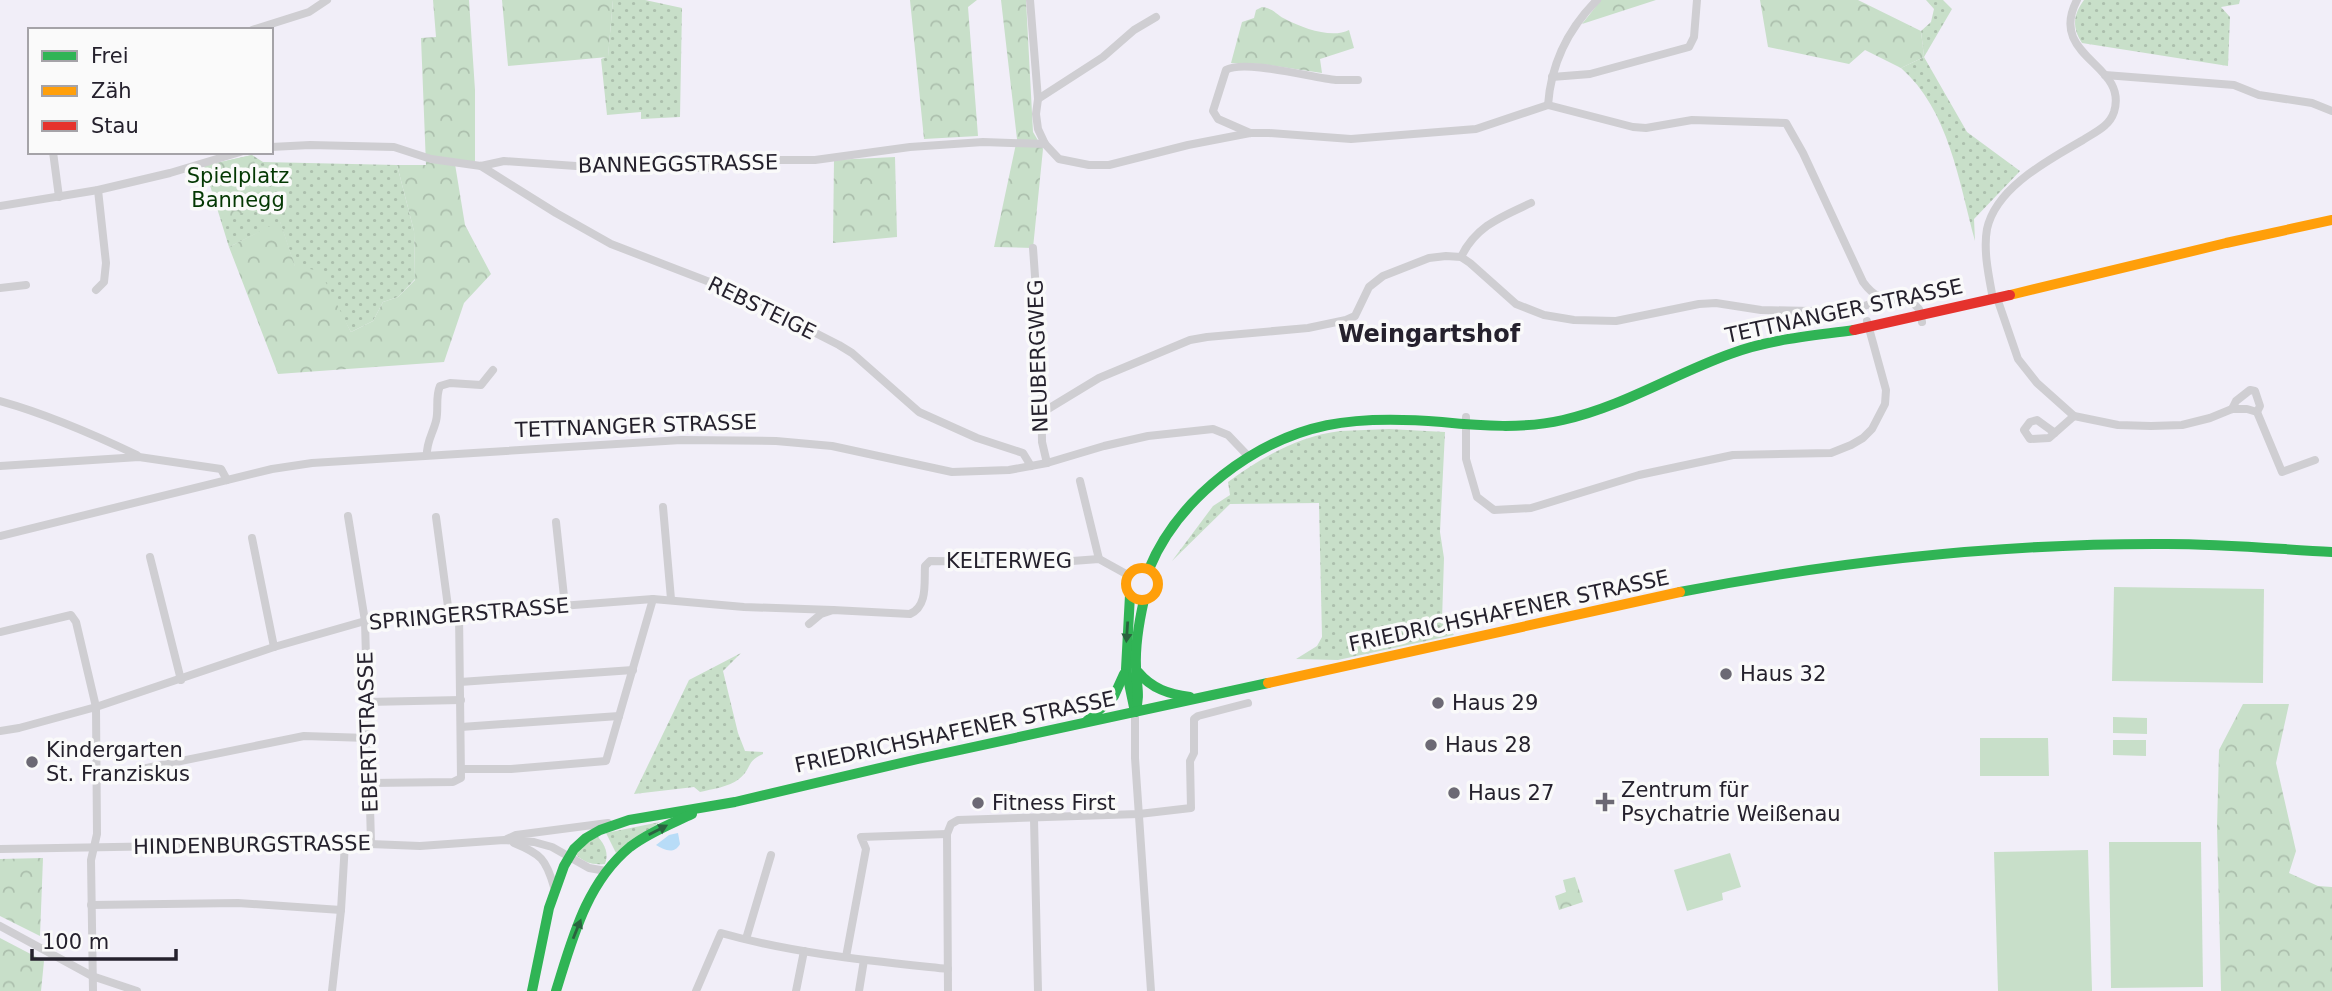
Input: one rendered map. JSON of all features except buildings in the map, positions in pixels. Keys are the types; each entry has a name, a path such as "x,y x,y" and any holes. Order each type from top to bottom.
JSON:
{"main road":[{"name":"TETTNANGER STRASSE","path":"1149,569 1160,543 1204,491 1249,457 1292,434 1332,422 1381,418 1466,420 1518,426 1572,419 1622,401 1713,360 1760,344 1868,325 1921,319 1995,298 2332,220"},
{"name":"FRIEDRICHSHAFENER STRASSE","path":"568,857 583,839 628,821 706,807 1677,593 1832,566 1984,550 2100,545 2215,545 2332,552"},
{"path":"1086,722 1114,696 1131,669 1130,595 1126,583 1128,575 1140,567 1149,569 1157,577 1158,588 1153,596 1144,600 1130,595"},
{"path":"1135,712 1128,695 1144,600"},
{"path":"1131,669 1146,684 1158,691 1200,698"},
{"name":"FRIEDRICHSHAFENER STRASSE","path":"556,991 574,934 606,872 629,848 652,832 706,807"},
{"path":"532,991 554,887 568,857"}],"street":[{"path":"258,28 309,12 327,0"},
{"path":"1030,0 1038,129 1045,144 1059,159 1070,163 1110,165 1188,145 1250,133 1269,132 1351,139 1476,129 1489,127 1548,105 1646,128 1692,120 1786,123 1803,153 1863,282 1871,293 1889,300"},
{"path":"1548,105 1556,60 1570,32 1597,0"},
{"path":"1552,77 1590,75 1689,47 1694,37 1697,0"},
{"path":"2077,0 2070,14 2070,31 2074,41 2105,75 2115,96 2115,107 2108,123 2031,172 2013,187 1991,217 1986,247 1995,298 2018,359 2037,383 2074,416 2119,425 2182,425 2232,409 2258,412"},
{"path":"1038,99 1103,57 1134,30 1156,17"},
{"path":"1250,133 1218,119 1213,111 1226,70 1231,67 1256,67 1336,80 1358,80"},
{"path":"2105,75 2234,85 2259,95 2312,103 2332,111"},
{"name":"BANNEGGSTRASSE","path":"273,147 394,147 431,159 481,166 504,161 576,166 709,167 745,160 815,160 910,147 983,142 1045,144"},
{"path":"54,154 59,197"},
{"path":"0,206 98,190 233,154"},
{"name":"REBSTEIGE","path":"481,166 611,244 733,291 839,345 852,353 919,412 977,438 1023,453 1031,466"},
{"path":"96,290 104,282 106,263 98,190"},
{"path":"1461,257 1476,233 1531,203"},
{"name":"NEUBERGWEG","path":"1033,248 1043,412 1042,442 1046,463"},
{"path":"1043,412 1107,374 1190,340 1308,328 1354,317 1369,287 1382,276 1429,258 1461,257 1516,304 1545,315 1574,320 1616,321 1707,304 1760,310 1811,311 1861,307 1889,300 1911,301 1916,305 1921,319"},
{"path":"0,288 26,285"},
{"path":"1466,420 1466,459 1477,497 1494,510 1531,508 1639,475 1733,455 1831,453 1863,438 1872,429 1885,404 1886,390 1868,325"},
{"path":"427,455 426,447 437,419 440,386 450,383 481,385 493,370"},
{"path":"2232,409 2236,401 2250,390 2256,391 2259,398 2258,412 2282,472 2315,460"},
{"path":"0,401 26,408 139,457"},
{"path":"2055,433 2074,416"},
{"name":"TETTNANGER STRASSE","path":"0,536 272,469 312,463 427,455 668,440 775,441 832,446 953,472 1009,470 1148,436 1213,429 1228,435 1249,457"},
{"path":"0,466 139,457 221,469 227,480"},
{"name":"KELTERWEG","path":"1080,481 1099,559"},
{"path":"663,507 671,599"},
{"name":"EBERTSTRASSE","path":"348,516 365,621 371,843"},
{"path":"370,783 453,782 461,778 461,700 454,613 436,517"},
{"path":"556,522 565,606"},
{"path":"252,538 274,647"},
{"path":"150,558 181,680"},
{"name":"KELTERWEG","path":"744,607 910,614 918,610 923,603 925,566 930,561 1059,562 1099,559 1128,575"},
{"path":"462,769 512,769 606,761 653,599"},
{"name":"SPRINGERSTRASSE","path":"0,730 19,728 96,707 274,647 365,621 653,599 744,607"},
{"path":"809,624 821,614 833,610"},
{"path":"0,632 71,615 76,622 96,707 95,846 91,860 93,991"},
{"path":"460,682 633,670"},
{"path":"367,702 461,700"},
{"path":"948,991 947,834 951,824 958,820 1139,814 1191,808 1190,761 1194,754 1194,719 1248,703"},
{"path":"1135,712 1134,740 1151,991"},
{"path":"461,727 619,716"},
{"path":"97,778 304,736 368,738"},
{"path":"1034,819 1038,991"},
{"name":"HINDENBURGSTRASSE","path":"505,840 516,835 628,821"},
{"path":"846,957 866,849 861,837 947,834"},
{"name":"HINDENBURGSTRASSE","path":"0,849 345,843 420,846 505,840 534,842 552,847 589,868 606,872"},
{"name":"HINDENBURGSTRASSE","path":"505,840 533,850 542,857 554,887"},
{"path":"332,991 345,843"},
{"path":"746,939 771,855"},
{"path":"91,905 238,903 341,911"},
{"path":"0,926 92,976 136,991"},
{"path":"696,991 721,933 804,951 948,969"},
{"path":"796,991 804,951"},
{"path":"859,991 864,960"}],"green space":[{"path":"433,0 469,0 475,90 475,161 455,164 465,225 491,274 464,303 444,362 278,374 229,247 280,221 295,266 320,271 351,332 373,321 383,302 398,297 415,280 414,231 397,165 426,165 421,38 436,37"},
{"path":"502,0 613,0 608,57 508,66"},
{"path":"613,0 645,0 682,8 680,117 641,119 641,112 607,115 601,59 608,56"},
{"path":"910,0 977,0 968,7 978,136 924,139"},
{"path":"1001,0 1026,0 1033,132 1043,149 1033,248 994,247 1017,139"},
{"path":"1601,0 1656,0 1582,24"},
{"path":"1760,0 1858,0 1921,31 1924,57 1901,68 1865,50 1849,64 1768,47"},
{"path":"1926,0 1943,0 1952,9 1924,57 1921,31 1931,22 1934,9"},
{"path":"2084,0 2240,0 2239,4 2221,7 2230,17 2228,66 2082,43 2075,21"},
{"path":"1262,7 1309,29 1334,33 1349,30 1354,48 1320,59 1322,73 1261,64 1231,63 1242,22 1254,18 1256,10"},
{"path":"1924,57 1967,132 2020,171 1974,219 1975,241 1957,171 1941,126 1931,104 1901,68"},
{"path":"252,155 263,162 397,165 414,231 415,279 398,297 383,302 373,321 351,332 337,307 295,267 280,222 229,247 204,166"},
{"name":"Spielplatz Bannegg","path":"252,155 269,201 223,222 207,165"},
{"path":"895,157 897,237 833,243 834,160"},
{"path":"1389,429 1445,432 1440,532 1444,558 1442,620 1454,635 1338,660 1296,659 1317,646 1322,637 1319,503 1230,504 1172,561 1213,506 1230,495 1228,482 1253,465 1281,449 1325,434"},
{"path":"2114,587 2264,589 2263,683 2112,681"},
{"path":"741,653 723,671 745,751 763,754 753,760 739,779 725,786 700,792 694,787 634,794 689,680"},
{"path":"2243,704 2289,704 2276,763 2296,851 2289,873 2318,886 2332,887 2332,991 2221,991 2217,827 2219,750"},
{"path":"2113,717 2147,718 2147,734 2113,733"},
{"path":"1980,738 2048,738 2049,776 1980,776"},
{"path":"2113,740 2146,740 2146,756 2113,755"},
{"path":"660,822 616,853 606,833"},
{"path":"598,837 606,849 605,864 589,863 575,854 590,840"},
{"path":"2109,842 2201,842 2203,987 2111,988"},
{"path":"2088,850 2092,991 1998,991 1994,852"},
{"path":"1730,853 1741,887 1722,893 1723,900 1687,911 1674,870"},
{"path":"43,858 40,936 0,916 0,859"},
{"path":"1575,877 1583,902 1559,910 1555,896 1566,892 1563,880"},
{"path":"0,938 44,961 41,991 0,991"}],"water":[{"path":"678,833 680,844 675,849 666,850 656,845 669,835"}],"traffic: fast":[{"path":"1149,569 1171,529 1189,506 1211,485 1249,457 1301,432 1327,425 1381,420 1503,426 1548,423 1606,407 1745,349 1854,330"},
{"path":"1680,592 1861,563 2045,547 2188,544 2332,552"},
{"path":"1130,595 1126,669 1135,712"},
{"path":"1135,712 1138,695 1137,642 1144,600"},
{"path":"1138,672 1161,690 1190,697"},
{"path":"1087,721 1114,696 1124,674"},
{"path":"532,991 549,908 564,866 574,849 600,830 629,820 735,802 1268,683"},
{"path":"556,991 582,913 615,861 637,842 692,814"}],"traffic: slow":[{"path":"2010,295 2332,220"},
{"path":"1142,568 1154,572 1158,584 1154,596 1142,600 1130,596 1126,584 1130,572 1142,568"},
{"path":"1268,683 1680,592"}],"traffic: jam":[{"path":"1854,330 2010,295"}],"place":[{"name":"Haus 32","path":"1726,674"},
{"name":"Haus 29","path":"1438,703"},
{"name":"Haus 28","path":"1431,745"},
{"name":"Kindergarten St. Franziskus","path":"32,762"},
{"name":"Haus 27","path":"1454,793"},
{"name":"Zentrum für Psychatrie Weißenau","path":"1605,802"},
{"name":"Fitness First","path":"978,803"}],"district":[{"name":"Weingartshof","path":"1429,334"}]}
